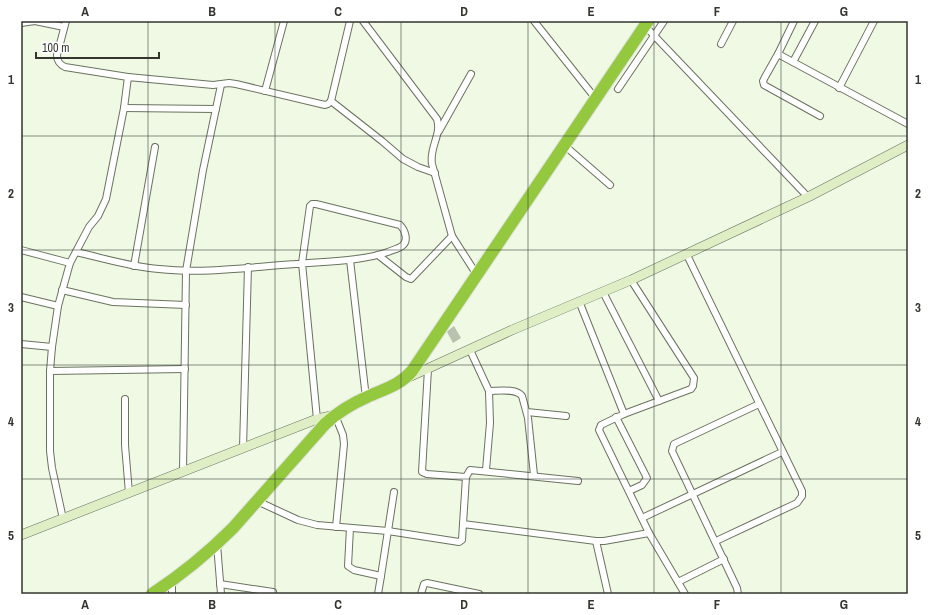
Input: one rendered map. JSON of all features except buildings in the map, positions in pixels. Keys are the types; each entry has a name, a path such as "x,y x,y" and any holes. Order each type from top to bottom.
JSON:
{"highway":[{"path":"152,594 172,581 217,544 325,424 335,415 404,380 418,363 647,24"}],"street":[{"path":"21,23 35,21 65,24 57,55 59,63 62,65 128,77 213,85 229,83 236,84 325,105 330,101 350,21"},
{"path":"265,91 284,21"},
{"path":"534,21 596,99"},
{"path":"618,89 664,21"},
{"path":"721,44 732,21"},
{"path":"794,21 763,81 764,85 820,116"},
{"path":"793,62 815,21"},
{"path":"839,88 874,21"},
{"path":"364,22 437,119 439,125 438,132"},
{"path":"647,24 654,36 808,197"},
{"path":"778,54 908,124"},
{"path":"471,74 438,132 431,156 452,236 477,275"},
{"path":"63,519 52,468 50,451 50,371 58,306 70,263 89,227 98,216 106,199 124,108 128,77"},
{"path":"183,472 186,271 221,85"},
{"path":"330,101 403,159 418,167 435,173"},
{"path":"124,108 216,109"},
{"path":"564,145 610,185"},
{"path":"404,380 579,301 631,280 808,197 908,145"},
{"path":"134,266 155,147"},
{"path":"76,252 134,266 186,271 248,268 302,263 350,260 378,255 404,245 406,239 403,227 400,224 316,204 312,204 310,206 302,263 317,419"},
{"path":"378,255 406,277 411,279 452,236"},
{"path":"21,250 70,263"},
{"path":"686,253 782,452 802,490 802,496 797,503 716,541"},
{"path":"350,260 366,398"},
{"path":"243,448 248,268"},
{"path":"631,280 694,378 693,386 691,389 616,417 600,425 599,430 649,533 685,594"},
{"path":"62,290 113,302 186,305"},
{"path":"603,292 659,401"},
{"path":"21,297 58,306"},
{"path":"579,301 624,414"},
{"path":"21,344 52,347"},
{"path":"470,350 489,391 490,423 486,470"},
{"path":"50,371 185,369"},
{"path":"428,369 422,472 427,474 466,477"},
{"path":"489,391 518,392 522,396 527,412 534,476"},
{"path":"125,400 126,465 129,493"},
{"path":"738,594 737,588 716,541 672,451 674,444 759,404"},
{"path":"527,412 566,416"},
{"path":"21,536 317,419 335,415 343,435 344,444 336,527"},
{"path":"616,417 647,478 642,485 629,491"},
{"path":"642,518 782,452"},
{"path":"257,501 308,524 388,531 459,542 463,537 466,477 470,470 486,470 578,481"},
{"path":"378,594 394,492"},
{"path":"463,524 596,541 649,533"},
{"path":"350,528 348,566 354,570 382,576"},
{"path":"596,541 608,594"},
{"path":"217,544 221,594"},
{"path":"678,582 724,559"},
{"path":"172,581 172,594"},
{"path":"421,594 424,584 427,583 479,594"},
{"path":"220,584 273,592"}]}
